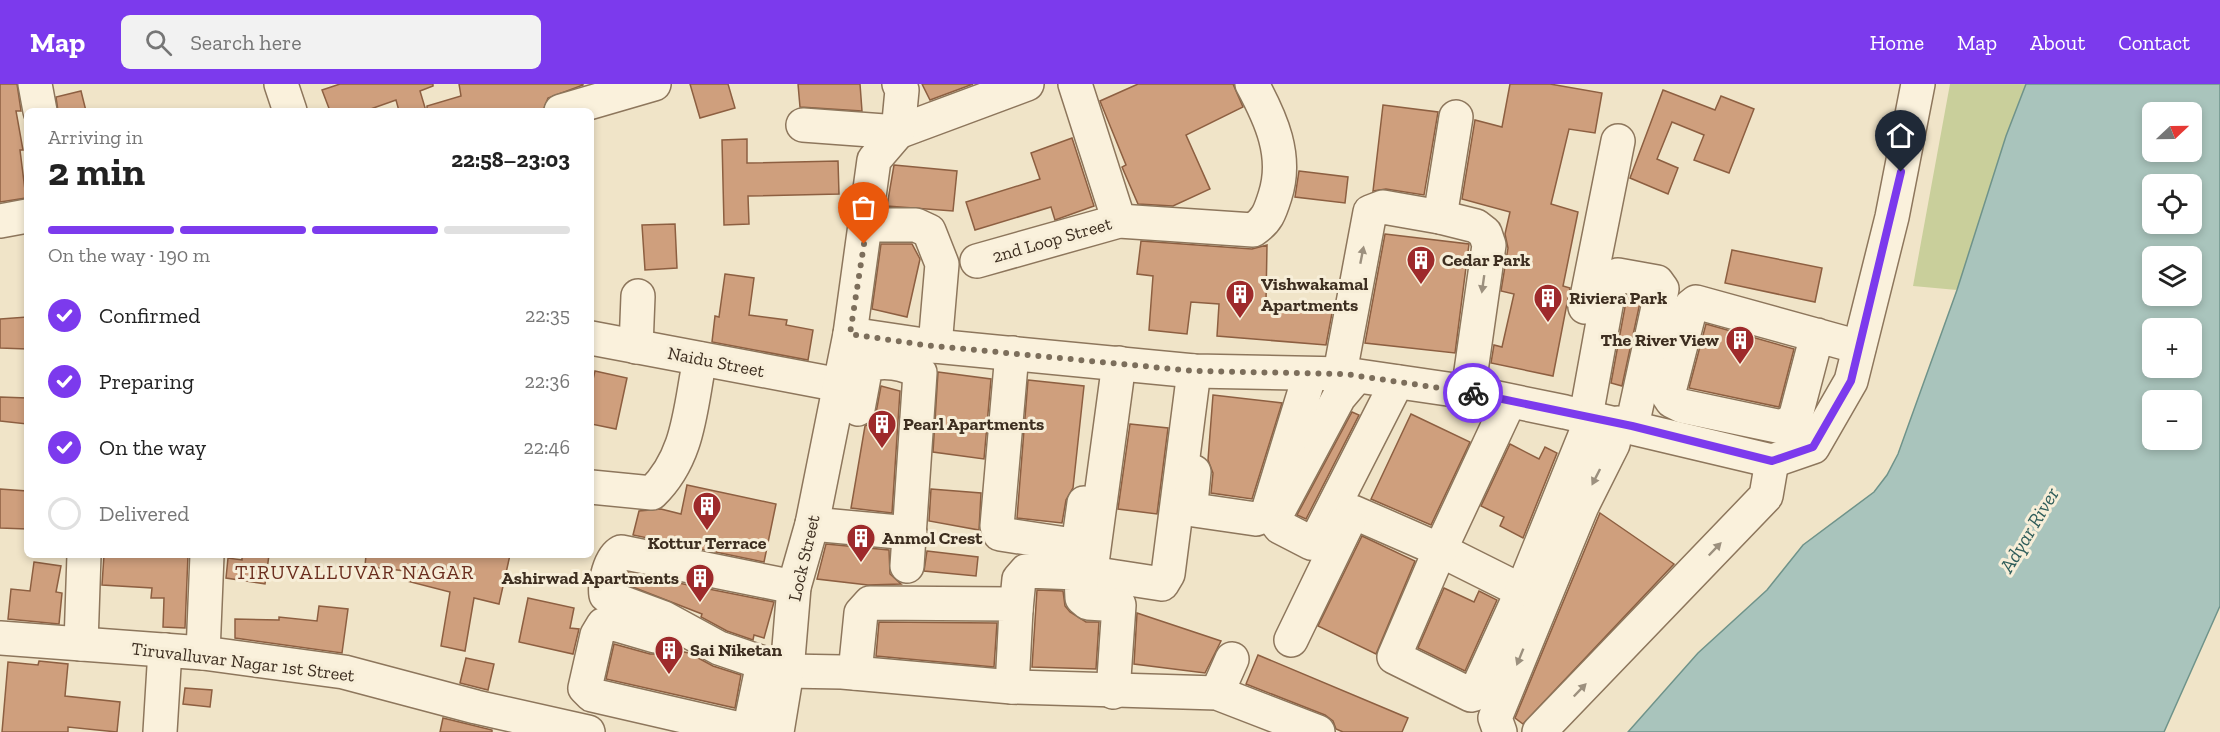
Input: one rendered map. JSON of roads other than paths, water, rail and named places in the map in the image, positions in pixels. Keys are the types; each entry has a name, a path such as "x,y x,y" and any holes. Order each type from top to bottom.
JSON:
{"street":[{"path":"35,84 39,108"},
{"path":"571,108 654,84"},
{"path":"898,132 902,90 899,84"},
{"path":"803,125 898,132 1027,84"},
{"path":"1075,84 1119,221"},
{"name":"2nd Loop Street","path":"977,261 1119,221 1253,230 1266,222 1281,176 1278,147 1270,116 1252,84"},
{"path":"850,334 935,346 1200,371 1351,375 1468,392 1776,460 1813,447 1851,381 1892,217 1918,84"},
{"path":"1440,217 1456,117"},
{"name":"Lock Street","path":"759,732 778,672 794,587 823,525 840,385 868,222 874,160 898,132"},
{"path":"1509,402 1394,655 1396,660 1471,694 1478,693 1598,419 1618,141"},
{"path":"1351,375 1342,363 1370,212 1379,207 1440,217 1476,226 1485,233 1489,245 1468,392"},
{"path":"0,221 24,217"},
{"path":"868,222 873,225 916,225 929,231 942,264 935,346"},
{"path":"636,347 638,296"},
{"path":"1817,335 1795,419 1788,425 1782,427 1682,406 1672,401 1668,395 1691,306 1696,302 1817,335 1859,347"},
{"name":"Naidu Street","path":"594,339 840,385"},
{"path":"1012,353 998,531 1005,537 1068,545 1073,545 1079,539 1111,363"},
{"path":"594,487 652,493 659,486 685,442 700,359"},
{"path":"908,566 920,373 912,367 877,361 867,366 823,525 910,533"},
{"path":"1111,363 1092,563 1097,574 1162,584 1168,574 1200,371"},
{"path":"1200,371 1192,506 1197,512 1256,519 1267,514 1310,374"},
{"path":"1351,375 1274,519 1280,527 1311,543 1317,539 1406,384"},
{"path":"1291,640 1353,512 1406,384"},
{"path":"1500,732 1495,718 1582,506 1613,444 1598,419"},
{"path":"1539,732 1766,496 1776,460"},
{"path":"1353,512 1440,550 1522,591"},
{"path":"778,672 719,648 664,618 610,598 606,595 605,589 613,560 621,552 794,587"},
{"path":"81,644 84,558"},
{"path":"203,653 207,558"},
{"path":"1012,687 1019,579 1026,571 1078,573 1081,578 1082,598 1088,603 1119,605 1113,692"},
{"path":"855,673 861,613 870,603 1010,604 1017,610"},
{"path":"759,732 592,694 585,688 597,635 603,626 614,624 778,672 855,673 1012,687 1113,692 1217,693 1318,732"},
{"name":"Tiruvalluvar Nagar 1st Street","path":"0,638 203,653 345,672 476,707 588,732"},
{"path":"160,732 165,650"},
{"path":"1217,693 1232,658"}],"water":[{"name":"Adyar River","path":"2026,84 2220,84 2220,606 2164,732 1628,732 1698,653 1767,590 1803,545 1874,492 1887,475 1898,454 1957,290 2006,136"}],"place":[{"name":"Cedar Park","path":"1421,286"},
{"name":"Vishwakamal Apartments","path":"1240,320"},
{"name":"Riviera Park","path":"1548,324"},
{"name":"The River View","path":"1740,366"},
{"name":"Pearl Apartments","path":"882,450"},
{"name":"Kottur Terrace","path":"707,532"},
{"name":"Anmol Crest","path":"861,564"},
{"name":"Ashirwad Apartments","path":"700,604"},
{"name":"Sai Niketan","path":"669,676"}],"district":[{"name":"TIRUVALLUVAR NAGAR","path":"355,572"}]}
